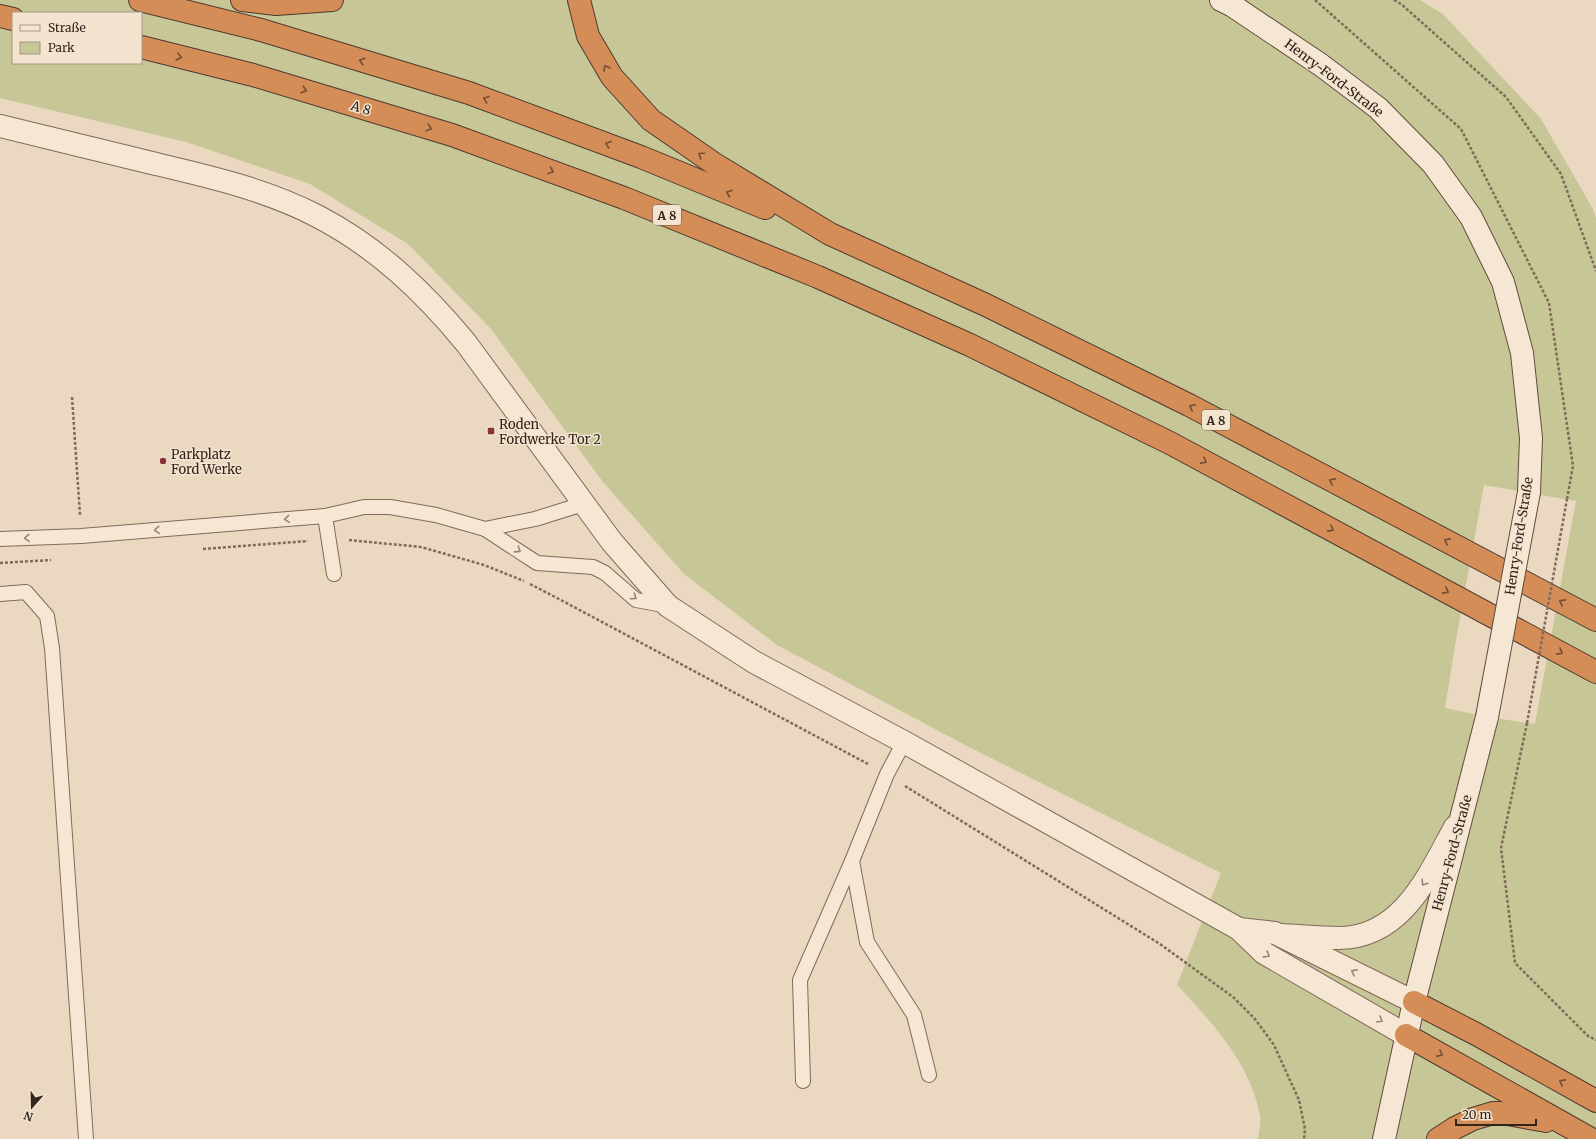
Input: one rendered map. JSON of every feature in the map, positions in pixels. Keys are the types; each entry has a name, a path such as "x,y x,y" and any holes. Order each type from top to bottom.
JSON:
{"highway":[{"name":"A 8","path":"140,0 261,30 469,93 641,157 830,234 986,305 1189,405 1596,620"},
{"path":"242,0 276,4 332,0"},
{"path":"579,0 588,36 612,77 651,120 716,165 830,234"},
{"path":"0,16 12,19"},
{"name":"A 8","path":"142,47 253,75 452,135 624,198 818,277 970,345 1170,443 1596,672"},
{"path":"1414,1002 1476,1034 1596,1101"},
{"path":"1406,1035 1583,1134"},
{"path":"1438,1139 1454,1128 1473,1119 1502,1113 1542,1120 1583,1134"}],"street":[{"name":"Henry-Ford-Straße","path":"1221,0 1233,6 1321,65 1378,108 1433,164 1471,217 1503,282 1522,353 1531,438 1528,492 1487,717 1414,1002 1384,1139"},
{"path":"0,126 250,189 317,216 347,233 380,256 400,273 444,316 466,343 612,542 668,606 754,662 904,742 1239,929 1264,954 1406,1035"},
{"path":"1281,935 1340,938 1360,936 1391,921 1404,909 1427,878 1463,812"},
{"path":"1239,929 1281,935 1414,1002"}],"lane":[{"path":"485,529 535,519 583,504"},
{"path":"0,539 81,536 326,516 364,506 390,506 436,515 485,529 537,563 593,567 605,573 636,600 668,606"},
{"path":"326,516 334,574"},
{"path":"0,594 26,592 47,616 51,642 86,1139"},
{"path":"803,1081 800,980 852,861 887,774 904,742"},
{"path":"852,861 867,942 914,1015 929,1074"}],"path":[{"path":"1394,0 1401,4 1506,97 1561,174 1596,271"},
{"path":"72,397 81,536"},
{"path":"1567,499 1527,723 1501,848 1515,963 1588,1036 1596,1040"},
{"path":"202,549 329,540 353,540 421,547 484,564 559,599 887,774 1160,944 1233,997 1255,1019 1274,1045 1299,1100 1305,1130 1304,1139"},
{"path":"0,563 55,560"}],"green space":[{"path":"0,0 1420,0 1443,14 1541,119 1593,209 1596,218 1596,1139 1258,1139 1260,1115 1248,1078 1228,1044 1177,985 1221,873 967,746 777,645 684,574 603,482 491,329 408,244 310,184 186,142 0,98","holes":["1484,485 1576,501 1535,724 1487,717 1445,708"]}],"place":[{"name":"Roden Fordwerke Tor 2","path":"491,431"},
{"name":"Parkplatz Ford Werke","path":"163,461"}]}
